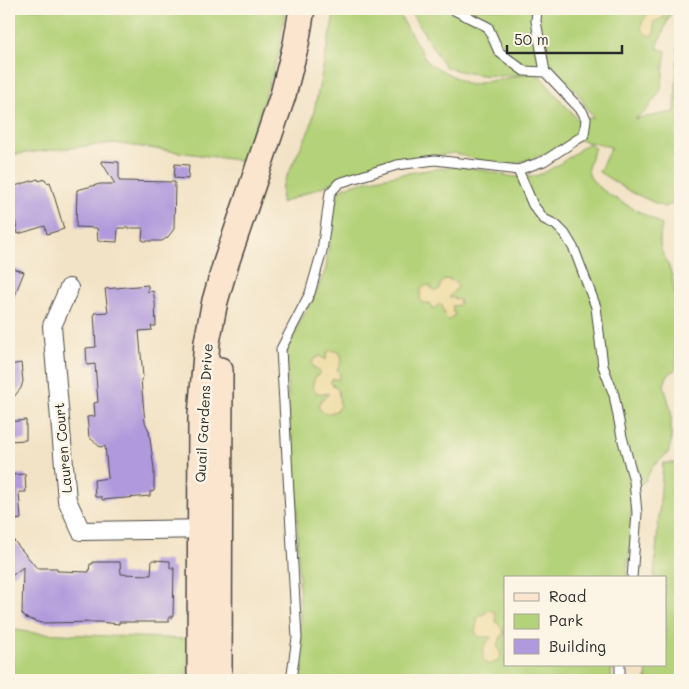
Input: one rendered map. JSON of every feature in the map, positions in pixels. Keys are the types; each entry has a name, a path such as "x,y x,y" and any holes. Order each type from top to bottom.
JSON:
{"main road":[{"name":"Quail Gardens Drive","path":"219,680 209,529 203,376 214,301 283,95 296,44 302,9"},
{"name":"Quail Gardens Drive","path":"200,680 219,385 226,326 236,288 305,78 318,9"}],"street":[{"name":"Lauren Court","path":"69,288 52,326 67,500 81,531 209,529"}],"lane":[{"path":"452,9 488,27 499,52 524,71 545,72"},
{"path":"291,680 297,638 281,349 312,285 322,251 330,193 339,183 397,166 435,160 518,170 544,161 584,135 586,119 582,110 545,72 536,21 537,9"},
{"path":"518,170 533,205 544,219 556,225 565,234 574,249 596,307 603,366 614,395 620,429 634,481 637,514 632,576"},
{"path":"620,666 620,680"}],"green space":[{"path":"9,9 285,9 279,53 244,161 113,143 9,155"},
{"path":"335,9 396,9 428,63 469,85 528,74 486,75 445,67 409,9 672,9 657,48 666,51 661,90 645,112 635,119 675,112 680,9 680,201 664,207 629,191 599,172 611,147 579,140 541,156 503,167 454,153 375,166 281,203 282,186 311,126","holes":["556,71 577,92 593,118 577,119 538,74"]},
{"path":"588,143 595,148 588,168 591,179 608,194 662,225 660,243 662,253 672,276 675,310 676,369 667,376 664,385 671,411 671,442 668,453 652,467 645,481 631,491 631,542 626,576 504,576 504,666 612,666 611,680 295,680 301,652 296,479 291,459 286,355 292,336 314,297 326,269 333,205 338,194 342,189 365,181 441,168 466,167 513,177 529,177 544,173"},
{"path":"663,463 680,463 680,680 646,680 647,666 666,666 666,576 654,576"},
{"path":"9,629 34,633 188,639 188,680 9,680"}],"sand":[{"path":"644,9 666,9 663,18 653,22 655,32 652,36 647,35 641,29 642,22 648,13"},
{"path":"446,279 455,281 458,287 449,297 460,300 459,305 452,306 455,315 449,320 445,316 442,305 439,304 433,309 430,303 422,303 420,297 424,287 429,285 434,291 439,290 441,283"},
{"path":"331,350 340,353 341,356 337,370 340,374 339,379 333,379 330,382 338,390 340,405 336,411 325,414 318,407 321,400 329,394 317,393 312,387 315,377 321,373 313,367 312,361 319,356 326,360 327,353"},
{"path":"490,610 495,612 496,621 504,632 497,645 501,655 498,661 489,665 483,660 483,648 491,637 479,637 475,632 478,617"}],"building":[{"path":"101,161 119,162 119,181 175,182 174,229 168,237 162,241 145,241 142,240 143,228 118,228 117,242 98,241 97,228 76,227 77,190 100,184 115,184"},
{"path":"175,164 189,165 188,179 174,178"},
{"path":"38,179 39,181 45,179 47,183 50,182 64,229 47,234 45,226 18,234 9,194 14,192 13,188 15,186"},
{"path":"9,267 24,272 11,305 9,305"},
{"path":"148,285 148,292 153,291 156,326 151,326 152,330 139,331 143,377 141,380 145,422 149,431 154,469 154,491 150,492 150,496 102,500 102,497 95,497 94,480 108,478 105,446 100,447 89,437 87,417 95,416 94,403 98,402 95,364 87,365 86,348 96,347 94,313 108,312 105,289"},
{"path":"21,363 23,381 21,388 9,403 9,365"},
{"path":"26,420 26,440 9,441 9,422"},
{"path":"25,474 26,492 19,492 21,519 9,521 9,475"},
{"path":"9,535 37,568 57,568 57,571 89,572 90,564 93,564 93,562 120,562 121,574 151,575 152,560 170,561 170,568 174,568 173,617 169,617 169,622 119,622 119,624 99,622 41,623 26,618 22,614 23,567 9,578"}]}
